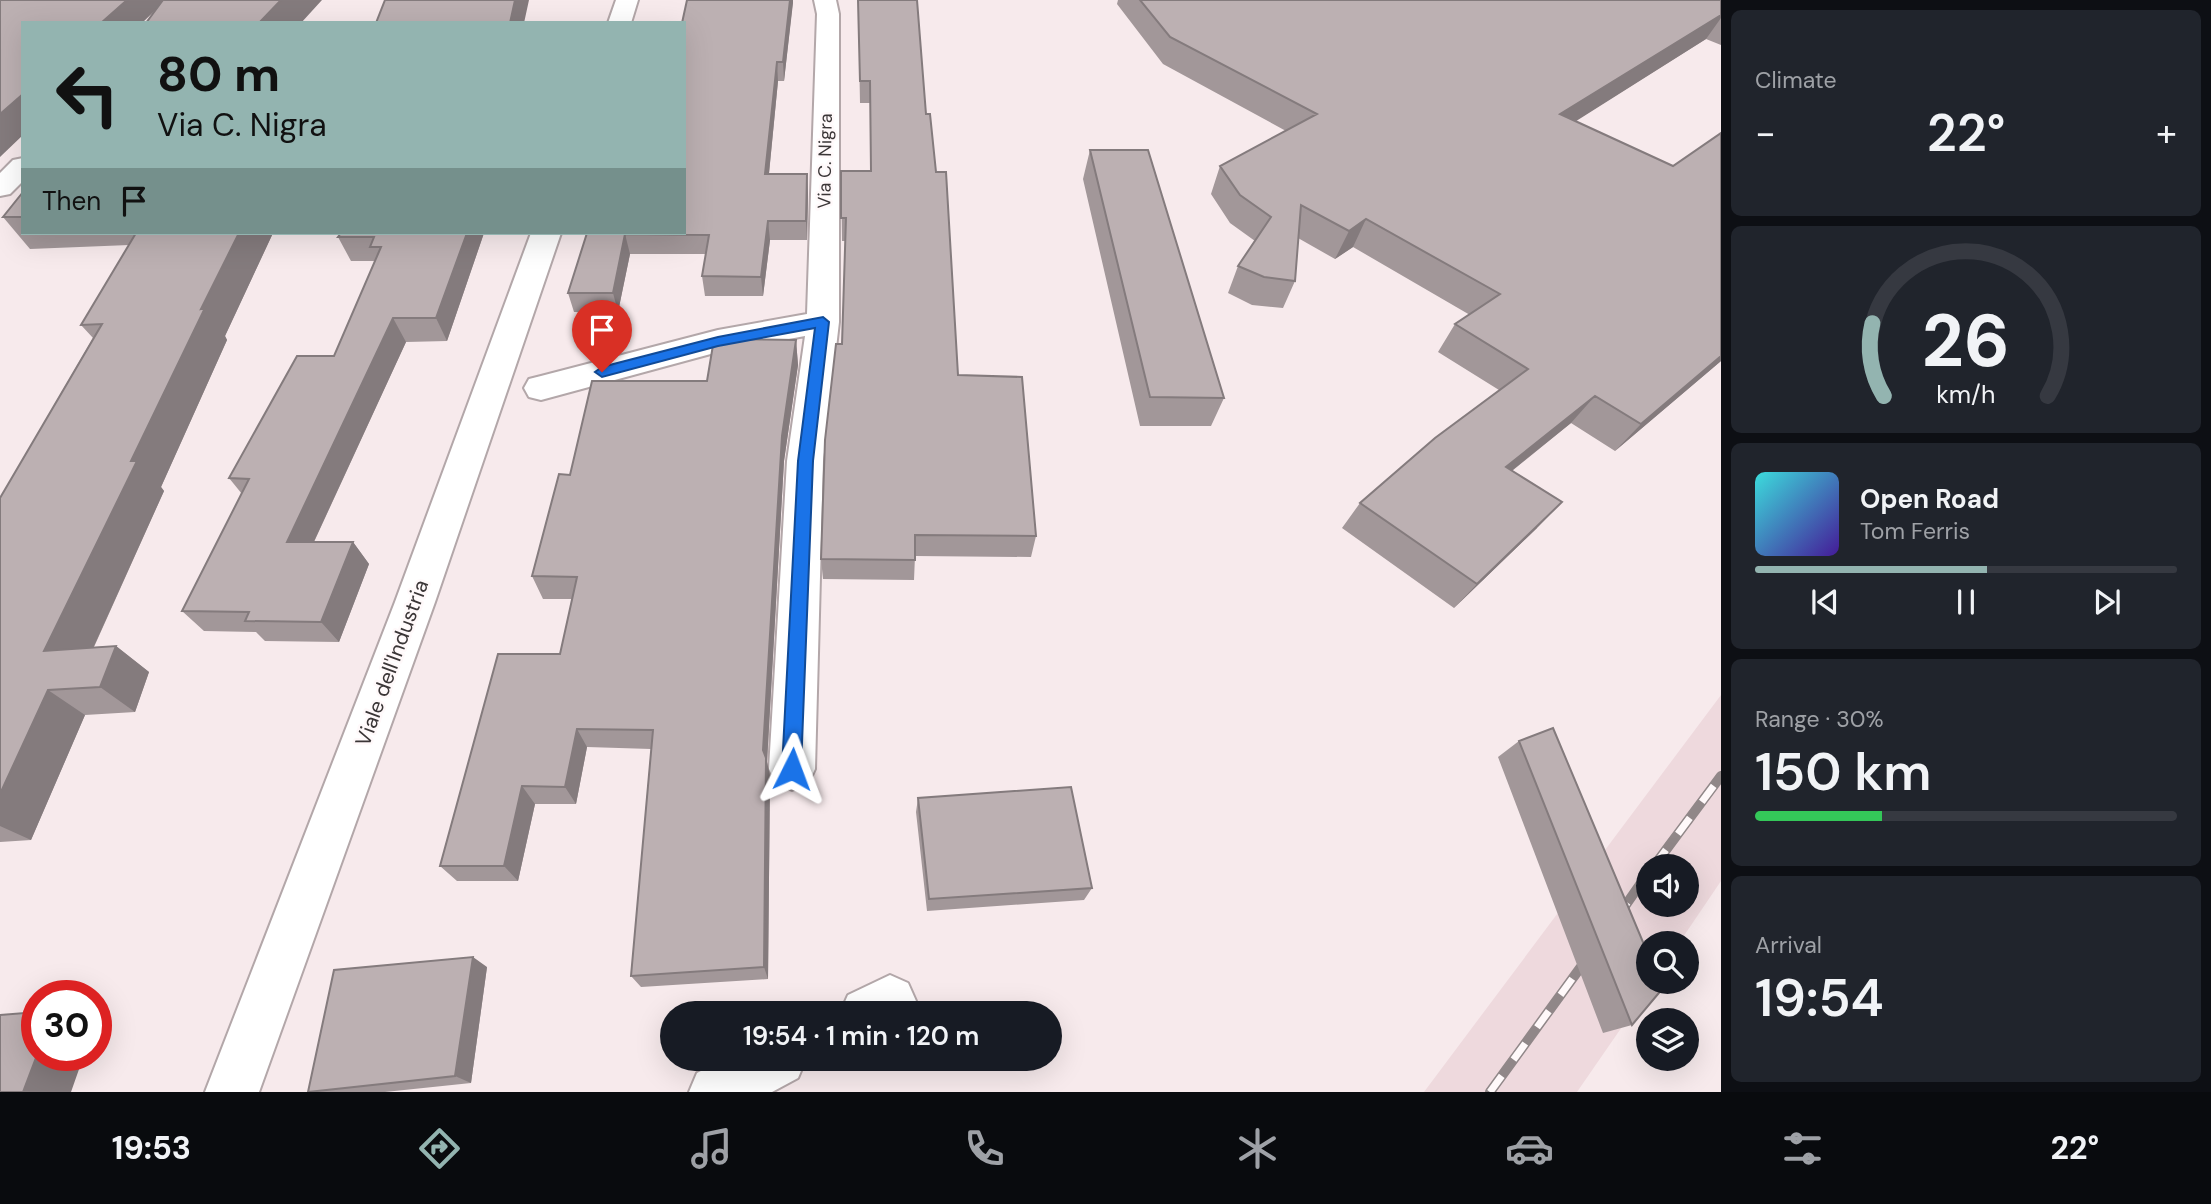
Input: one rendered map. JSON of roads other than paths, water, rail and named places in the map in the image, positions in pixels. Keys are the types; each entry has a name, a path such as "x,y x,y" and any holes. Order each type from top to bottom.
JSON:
{"street":[{"path":"619,21 627,0"},
{"name":"Via C. Nigra","path":"792,769 805,461 823,322 828,14 825,0"},
{"path":"0,188 21,168"},
{"name":"Viale dell'Industria","path":"232,1092 424,577 545,235"},
{"path":"541,388 718,341 823,322"},
{"path":"716,1092 756,1071"}],"railway":[{"path":"1663,854 1721,776"},
{"path":"1616,919 1636,890"},
{"path":"1490,1092 1591,953"}]}
